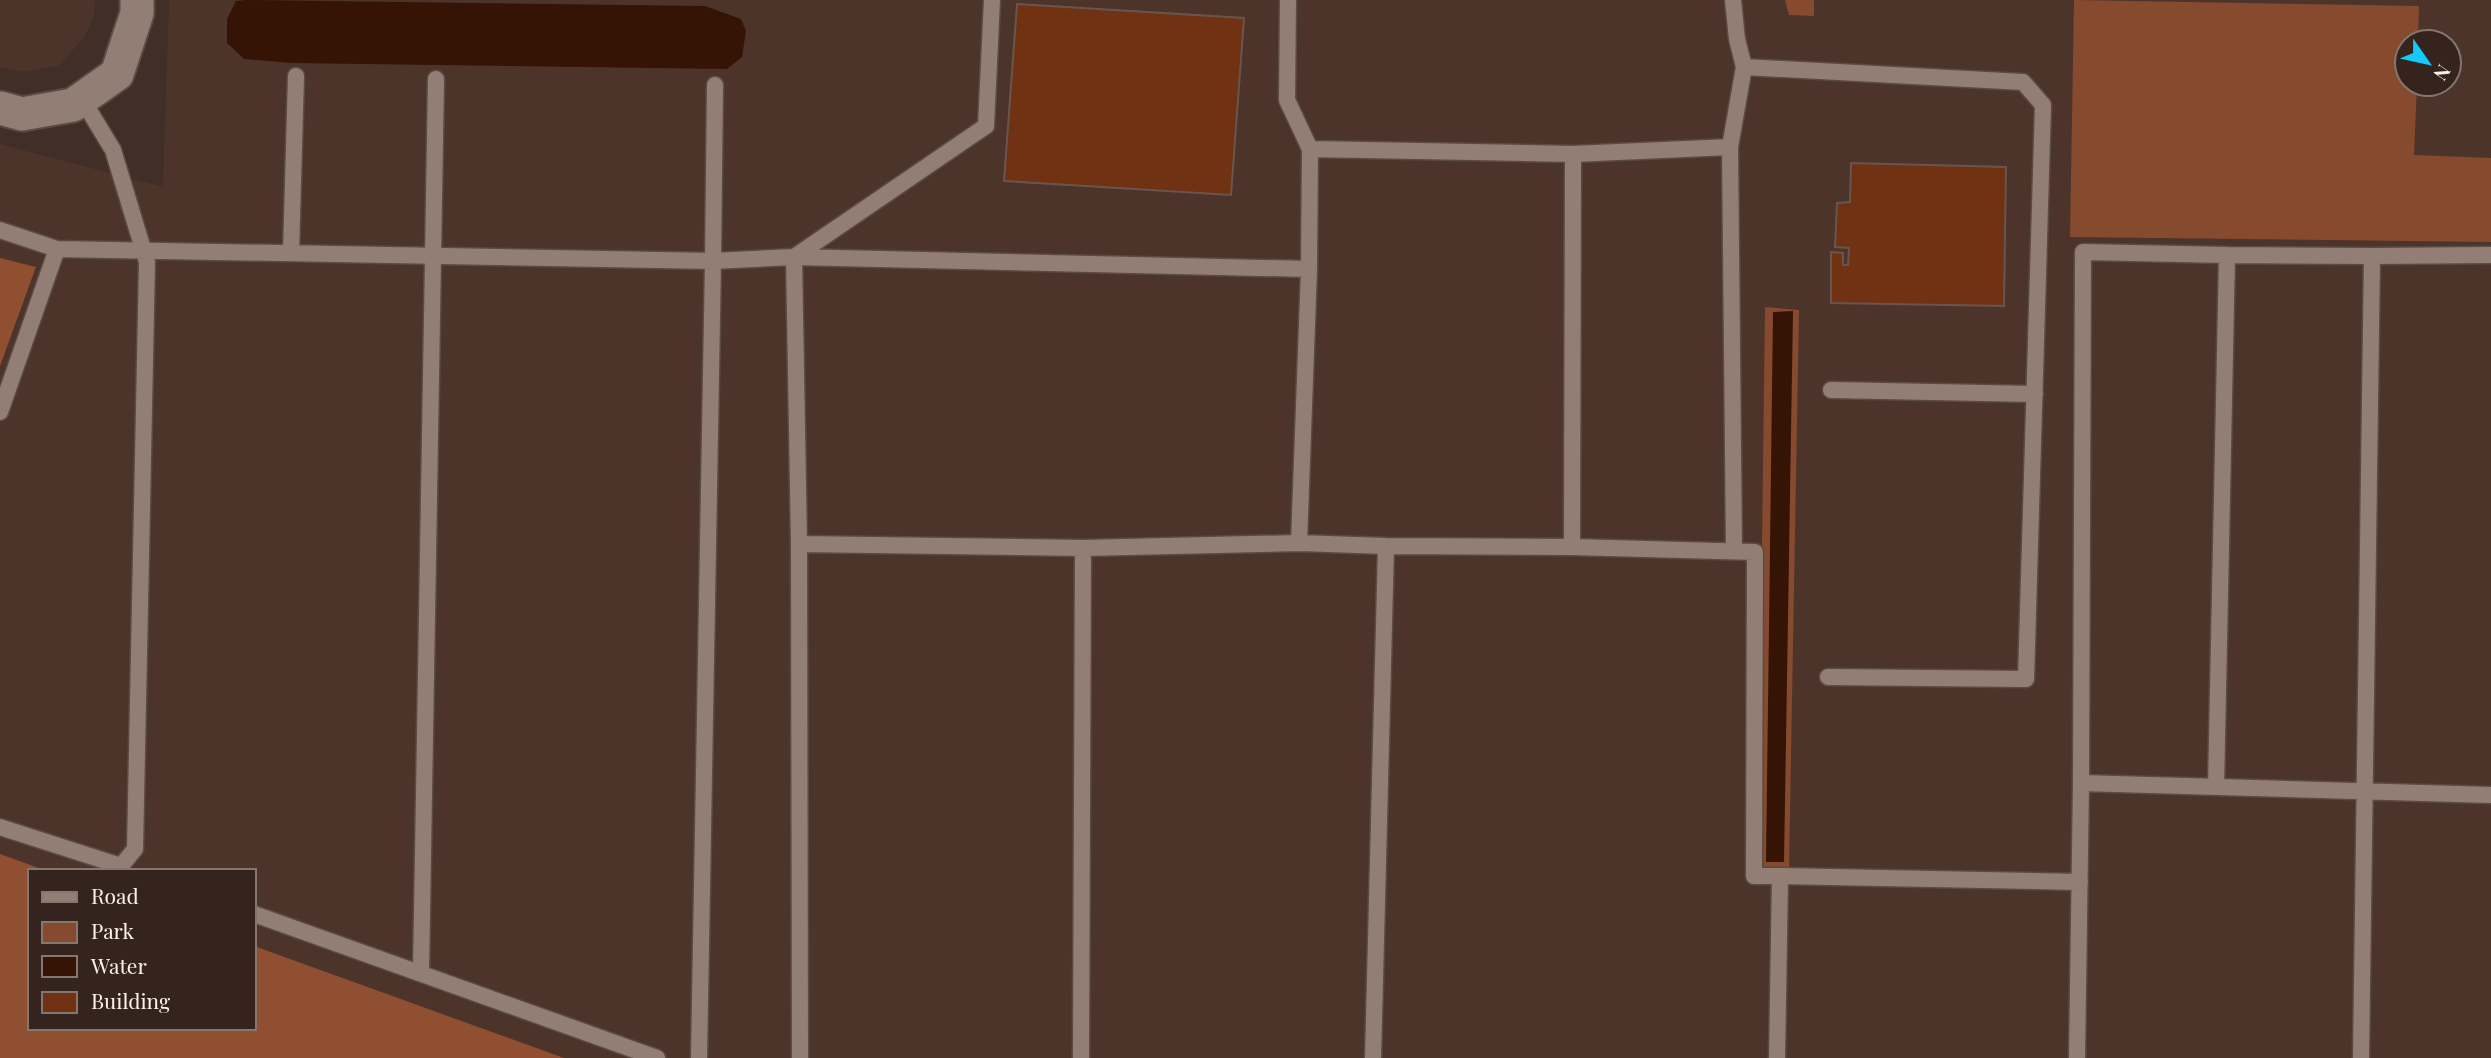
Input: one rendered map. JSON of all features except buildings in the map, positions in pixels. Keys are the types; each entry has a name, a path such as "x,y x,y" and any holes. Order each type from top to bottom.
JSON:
{"street":[{"path":"0,108 22,114 73,105 117,74 137,13 137,0"}],"lane":[{"path":"794,257 986,126 992,0"},
{"path":"1289,0 1287,100 1310,149 1309,269 1299,543"},
{"path":"1733,0 1737,39 1744,66 1730,148 1734,550"},
{"path":"1744,66 2023,82 2043,105 2026,679 1828,677"},
{"path":"291,253 296,76"},
{"path":"421,973 436,79"},
{"path":"699,1058 715,85"},
{"path":"0,827 128,869 135,849 147,262 113,150 82,99"},
{"path":"1310,149 1573,154 1730,148"},
{"path":"1572,547 1573,154"},
{"path":"0,230 57,249 713,261 794,257 1309,269"},
{"path":"0,412 57,249"},
{"path":"2077,1058 2083,252 2491,255"},
{"path":"2216,787 2227,255"},
{"path":"2361,1058 2372,256"},
{"path":"794,257 799,544 800,1058"},
{"path":"1830,390 2035,394"},
{"path":"799,544 1083,548 1299,543 1755,552 1754,876 2080,881"},
{"path":"1373,1058 1386,546"},
{"path":"1081,1058 1083,548"},
{"path":"2081,783 2491,795"},
{"path":"1777,1058 1780,876"},
{"path":"256,915 657,1058"}],"shaded area":[{"path":"0,0 95,0 94,16 84,38 58,66 23,72 0,67"},
{"path":"169,0 2491,0 2491,1058 0,1058 0,144 163,187"},
{"path":"0,258 36,267 0,366"},
{"path":"0,854 41,869 28,869 28,1030 256,1030 256,947 564,1058 0,1058"}],"green space":[{"path":"1785,0 1814,0 1814,16 1789,15"},
{"path":"2074,0 2419,6 2418,28 2393,28 2393,98 2416,98 2414,155 2491,158 2491,242 2070,237"},
{"path":"1765,307 1799,310 1789,868 1758,867"}],"water":[{"path":"236,1 705,6 741,19 746,31 742,57 727,69 291,63 244,59 227,43 227,19"},
{"path":"1793,311 1784,862 1766,862 1773,312"}]}
